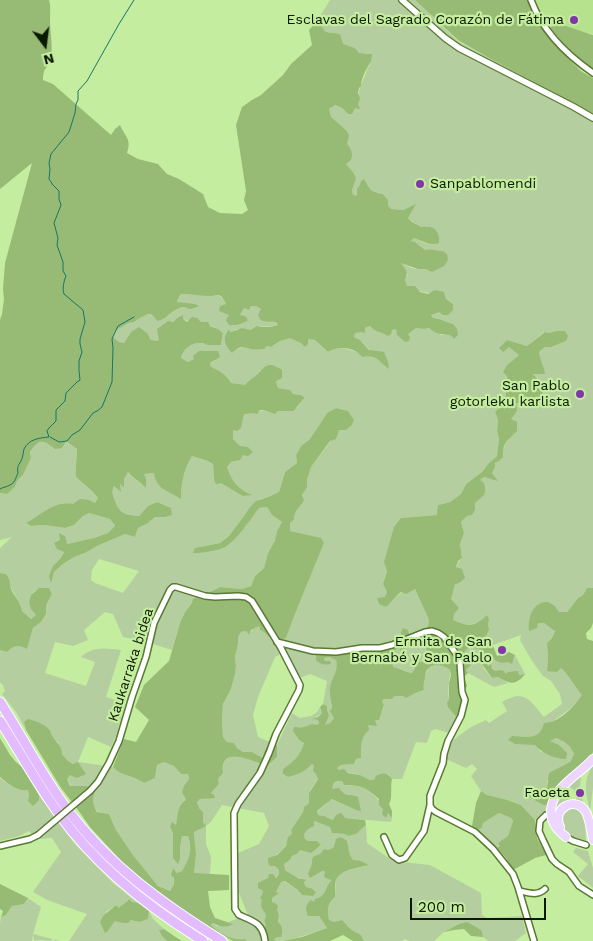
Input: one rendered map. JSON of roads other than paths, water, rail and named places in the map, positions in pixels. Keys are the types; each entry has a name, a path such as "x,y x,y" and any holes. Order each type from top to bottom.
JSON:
{"highway":[{"path":"0,702 55,792 93,841 146,890 222,941"},
{"path":"0,721 51,803 86,848 107,870 140,898 203,941"}],"main road":[{"path":"566,837 554,825 551,813 553,803 558,793 593,759"},
{"path":"566,837 558,824 558,817 562,809 568,805 575,804 586,813 593,840"}],"street":[{"path":"402,0 459,48 593,118"},
{"path":"530,0 536,14 550,34 576,62 593,74"},
{"name":"Kaukarraka bidea","path":"0,846 30,839 38,835 98,782 119,741 146,657 154,623 170,590 176,587 205,596 246,597 252,601 300,685 260,772 238,804 234,814 235,909 239,916 254,921 261,928 265,941"},
{"path":"277,642 314,651 336,652 362,648 380,648 432,631 438,633 448,642 456,655 460,664 462,692 465,700 461,716 448,741 443,763 430,796 430,805 424,831 405,858 399,860 394,857 384,837"},
{"path":"430,805 436,812 475,832 493,849 512,874 520,892 534,941"},
{"path":"551,813 546,814 540,821 539,831 542,840 552,859 569,872 579,886 593,896"},
{"path":"566,837 586,845"},
{"path":"520,892 537,894 545,889"}],"waterway":[{"path":"0,489 9,486 14,481 26,446 35,440 49,437 47,431 56,421 56,410 65,401 66,393 80,380 79,361 82,352 80,339 85,322 83,310 63,292 66,276 57,245 58,238 54,223 61,205 59,191 49,179 49,163 51,154 69,132 78,100 78,91 87,81 134,0"},
{"path":"50,437 59,442 67,441 80,430 93,413 102,407 112,382 112,339 118,326 134,317"}],"place":[{"name":"Esclavas del Sagrado Corazón de Fátima","path":"574,20"},
{"name":"Sanpablomendi","path":"420,184"},
{"name":"San Pablo gotorleku karlista","path":"580,394"},
{"name":"Ermita de San Bernabé y San Pablo","path":"502,650"},
{"name":"Faoeta","path":"580,793"}]}
